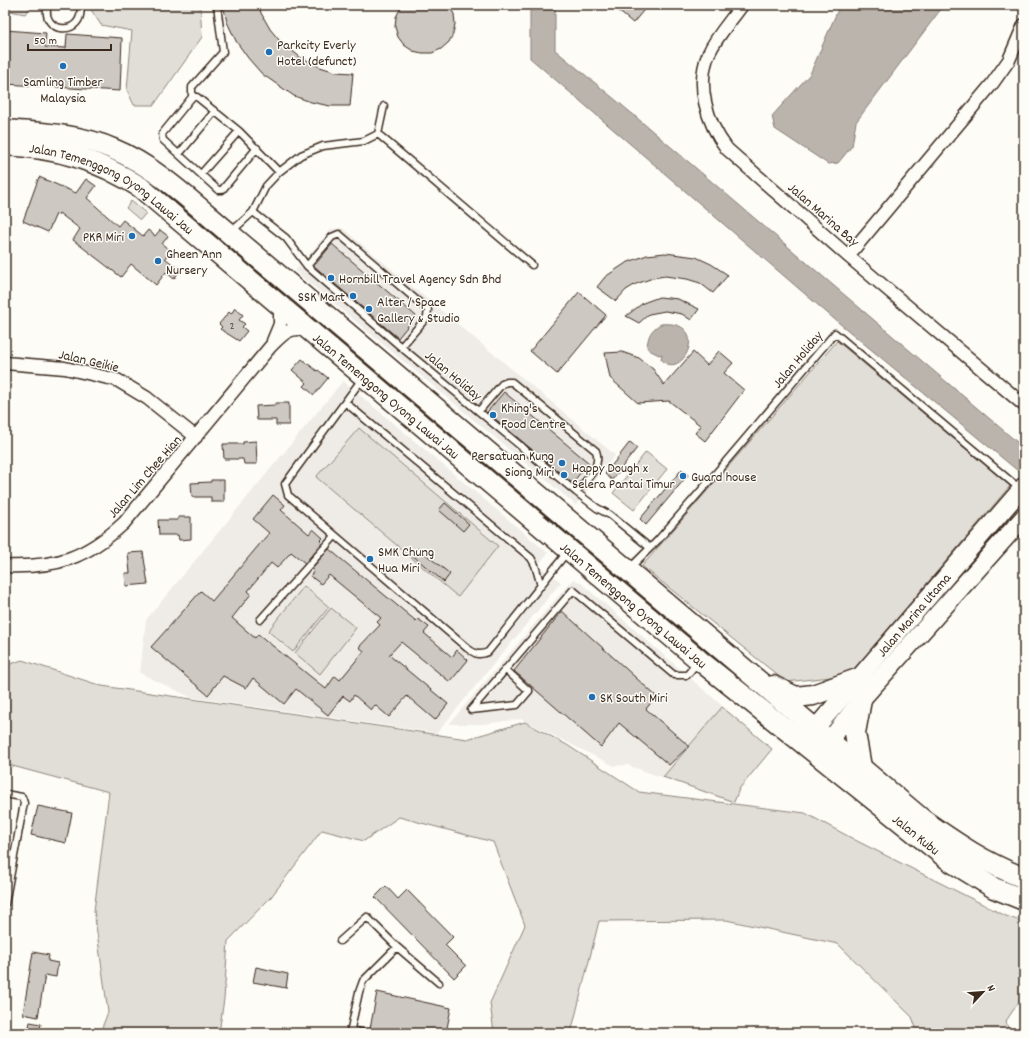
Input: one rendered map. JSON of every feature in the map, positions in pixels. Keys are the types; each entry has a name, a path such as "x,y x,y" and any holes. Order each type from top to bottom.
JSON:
{"main road":[{"name":"Jalan Temenggong Oyong Lawai Jau","path":"5,130 74,137 113,149 154,171 628,570 751,676 816,742"},
{"name":"Jalan Temenggong Oyong Lawai Jau","path":"5,145 56,150 98,164 117,173 140,187 570,549 699,660 816,742"},
{"path":"182,222 229,233 256,285"},
{"name":"Jalan Marina Utama","path":"816,742 860,678 1022,488"},
{"name":"Jalan Marina Utama","path":"816,742 861,700 1024,517"},
{"path":"751,676 796,697 813,695 860,678"},
{"path":"861,700 855,734 861,767"},
{"name":"Jalan Kubu","path":"816,742 861,767 923,820 959,846 995,867 1024,878"},
{"name":"Jalan Kubu","path":"816,742 950,861 994,888 1024,900"}],"street":[{"name":"Jalan Marina Bay","path":"742,5 718,37 708,54 704,73 706,109 710,121 727,149 848,256 1024,406"},
{"path":"848,256 992,84 1009,60 1024,25"},
{"name":"Jalan Lim Chee Hian","path":"270,347 280,324 280,305"},
{"name":"Jalan Lim Chee Hian","path":"5,566 33,567 60,562 84,553 105,540 124,523 270,347 290,329 297,328 310,330"},
{"name":"Jalan Geikie","path":"5,362 65,368 117,380 147,398 196,437"}],"lane":[{"path":"48,5 48,18 51,23 61,28 73,26 77,22 81,11 80,5"},
{"path":"217,5 223,52 192,88 192,97 162,134 163,140 218,190 222,190 257,148"},
{"path":"192,97 197,97 239,131 280,172"},
{"path":"378,134 384,106"},
{"path":"179,154 215,111"},
{"path":"201,174 239,131"},
{"path":"229,233 253,212 266,186 280,172 301,156 323,146 364,140 378,134"},
{"path":"378,134 532,265"},
{"name":"Jalan Holiday","path":"253,212 286,238 307,266 401,347 576,492 597,508 610,515 649,547"},
{"path":"307,266 332,237 339,234 422,304 428,310 427,317 401,347"},
{"name":"Jalan Holiday","path":"628,570 649,547 658,540 835,333 1022,488"},
{"path":"364,377 285,484 288,495 474,653 481,655 488,652 570,549"},
{"path":"479,411 502,384 512,382 596,451 599,458 598,464 576,492"},
{"path":"346,403 531,558 535,565 541,586"},
{"path":"260,620 335,536"},
{"path":"505,669 529,691 517,705 471,710 505,669 573,590 674,675 687,675 699,660"},
{"path":"5,794 22,797 24,803 5,904"},
{"path":"340,941 367,917 397,948 439,983"},
{"path":"364,1033 350,1032 363,981 397,948"}],"shaded area":[{"path":"5,5 32,5 25,14 5,10"},
{"path":"88,5 200,5 202,37 154,105 134,105 127,90 132,31 101,25"},
{"path":"530,5 555,5 555,50 623,106 1024,448 1024,465 1018,471 833,318 530,58"},
{"path":"840,5 944,5 856,122 852,146 838,163 828,164 775,129 772,116 810,74"},
{"path":"131,201 146,213 140,220 126,208"},
{"path":"342,228 615,455 576,505 295,271 331,229"},
{"path":"661,324 677,325 686,331 689,339 688,349 684,358 677,363 669,364 661,359 662,354 659,355 649,350 647,347 648,339 651,333"},
{"path":"837,341 1010,486 849,675 786,682 642,566"},
{"name":"SMK Chung Hua Miri","path":"343,381 548,553 538,565 561,582 437,733 190,697 140,673 146,620"},
{"path":"359,428 498,546 458,597 316,477"},
{"path":"646,452 667,469 634,510 613,493"},
{"name":"SK South Miri","path":"573,579 581,583 772,749 740,789 734,803 627,765 614,766 521,719 483,724 449,724"},
{"path":"304,586 329,607 293,652 268,631"},
{"path":"331,608 356,628 320,674 295,653"},
{"path":"22,660 102,686 467,739 525,722 567,745 639,792 805,813 857,841 1006,916 1024,922 1024,994 1006,1021 1009,1033 918,1033 912,1017 838,944 726,920 599,921 571,1033 494,1033 490,1003 525,925 493,842 399,817 364,841 322,830 271,897 228,941 224,999 219,1033 100,1033 108,1012 94,911 109,792 5,764 5,666"},
{"path":"722,707 772,749 739,789 734,802 663,777"}],"building":[{"name":"Parkcity Everly Hotel (defunct)","path":"223,5 259,5 261,13 270,29 279,40 300,57 320,67 336,72 353,73 350,106 330,106 311,102 294,96 262,74 236,41 227,22"},
{"path":"402,5 449,5 454,14 455,24 453,34 449,42 441,49 432,53 413,51 404,45 398,37 395,27 396,17"},
{"path":"611,5 648,5 633,23"},
{"name":"Samling Timber Malaysia","path":"5,30 46,33 45,47 66,48 67,34 122,38 120,91 5,84"},
{"path":"39,177 76,193 86,179 96,186 87,198 118,226 123,220 143,236 148,230 155,236 160,230 168,236 162,244 171,251 165,258 180,270 174,279 166,272 156,285 131,264 121,277 73,240 80,229 59,213 58,215 56,214 48,232 23,221"},
{"path":"332,244 416,316 398,338 314,266"},
{"path":"665,253 696,257 711,264 728,275 713,293 700,283 687,279 665,276 653,278 636,284 626,290 616,301 597,287 605,277 626,263 647,255"},
{"path":"579,292 606,315 557,374 530,351"},
{"path":"659,297 678,299 699,309 691,320 682,314 665,311 649,314 639,323 626,316 643,303"},
{"path":"235,308 243,315 239,320 245,324 242,327 247,331 239,341 220,329 222,327 219,324 229,312 231,314"},
{"path":"719,351 733,363 724,373 744,390 705,441 695,433 701,426 669,401 638,403 610,378 605,353 622,352 639,358 653,369 664,385 693,352 707,365"},
{"path":"302,359 328,378 314,395 304,386 307,383 292,370"},
{"path":"504,392 589,463 572,483 487,412"},
{"path":"276,403 289,403 289,425 276,425 276,420 257,420 256,406 276,405"},
{"path":"256,441 257,464 244,464 243,459 224,459 223,444 243,444 243,442"},
{"path":"630,442 637,448 612,480 605,474"},
{"path":"682,469 688,475 646,525 640,519"},
{"path":"211,480 224,480 224,502 211,502 211,497 192,497 191,483 211,482"},
{"path":"273,495 285,505 281,510 309,534 313,529 323,538 320,541 322,543 305,563 291,552 277,568 271,563 248,591 251,594 232,618 255,638 258,634 326,689 335,676 340,680 364,651 359,647 380,625 377,622 381,618 329,575 321,584 310,576 314,571 311,569 329,549 416,621 418,619 429,627 424,633 452,657 457,650 468,660 450,682 401,642 389,655 448,704 435,720 407,696 389,717 375,705 371,710 354,695 350,701 343,696 328,715 296,689 284,704 253,678 246,688 223,676 208,695 151,647 201,591 212,601 269,533 253,519"},
{"path":"445,503 469,524 463,531 439,510"},
{"path":"178,517 191,517 191,539 179,540 178,535 159,535 158,520 178,520"},
{"path":"418,548 450,574 444,582 412,555"},
{"path":"143,552 148,584 126,586 125,573 130,573 128,553"},
{"path":"562,611 656,696 646,709 689,746 669,765 619,723 601,747 514,671"},
{"path":"38,806 72,813 66,843 31,835"},
{"path":"386,886 398,899 407,890 453,937 445,945 466,966 454,978 375,897"},
{"path":"33,952 49,955 48,961 58,963 56,977 45,975 38,1017 23,1014"},
{"path":"256,967 288,974 286,988 253,982"},
{"path":"377,992 451,1008 446,1033 389,1033 370,1029"},
{"path":"30,1022 41,1024 39,1033 28,1031"}],"place":[{"name":"Parkcity Everly Hotel (defunct)","path":"269,52"},
{"name":"Samling Timber Malaysia","path":"63,66"},
{"name":"PKR Miri","path":"132,236"},
{"name":"Gheen Ann Nursery","path":"158,261"},
{"name":"Hornbill Travel Agency Sdn Bhd","path":"331,278"},
{"name":"SSK Mart","path":"353,296"},
{"name":"Alter / Space Gallery & Studio","path":"369,309"},
{"name":"Khing's Food Centre","path":"493,415"},
{"name":"Persatuan Kung Siong Miri","path":"562,463"},
{"name":"Happy Dough x Selera Pantai Timur","path":"564,475"},
{"name":"Guard house","path":"683,476"},
{"name":"SMK Chung Hua Miri","path":"370,559"},
{"name":"SK South Miri","path":"592,697"}]}
